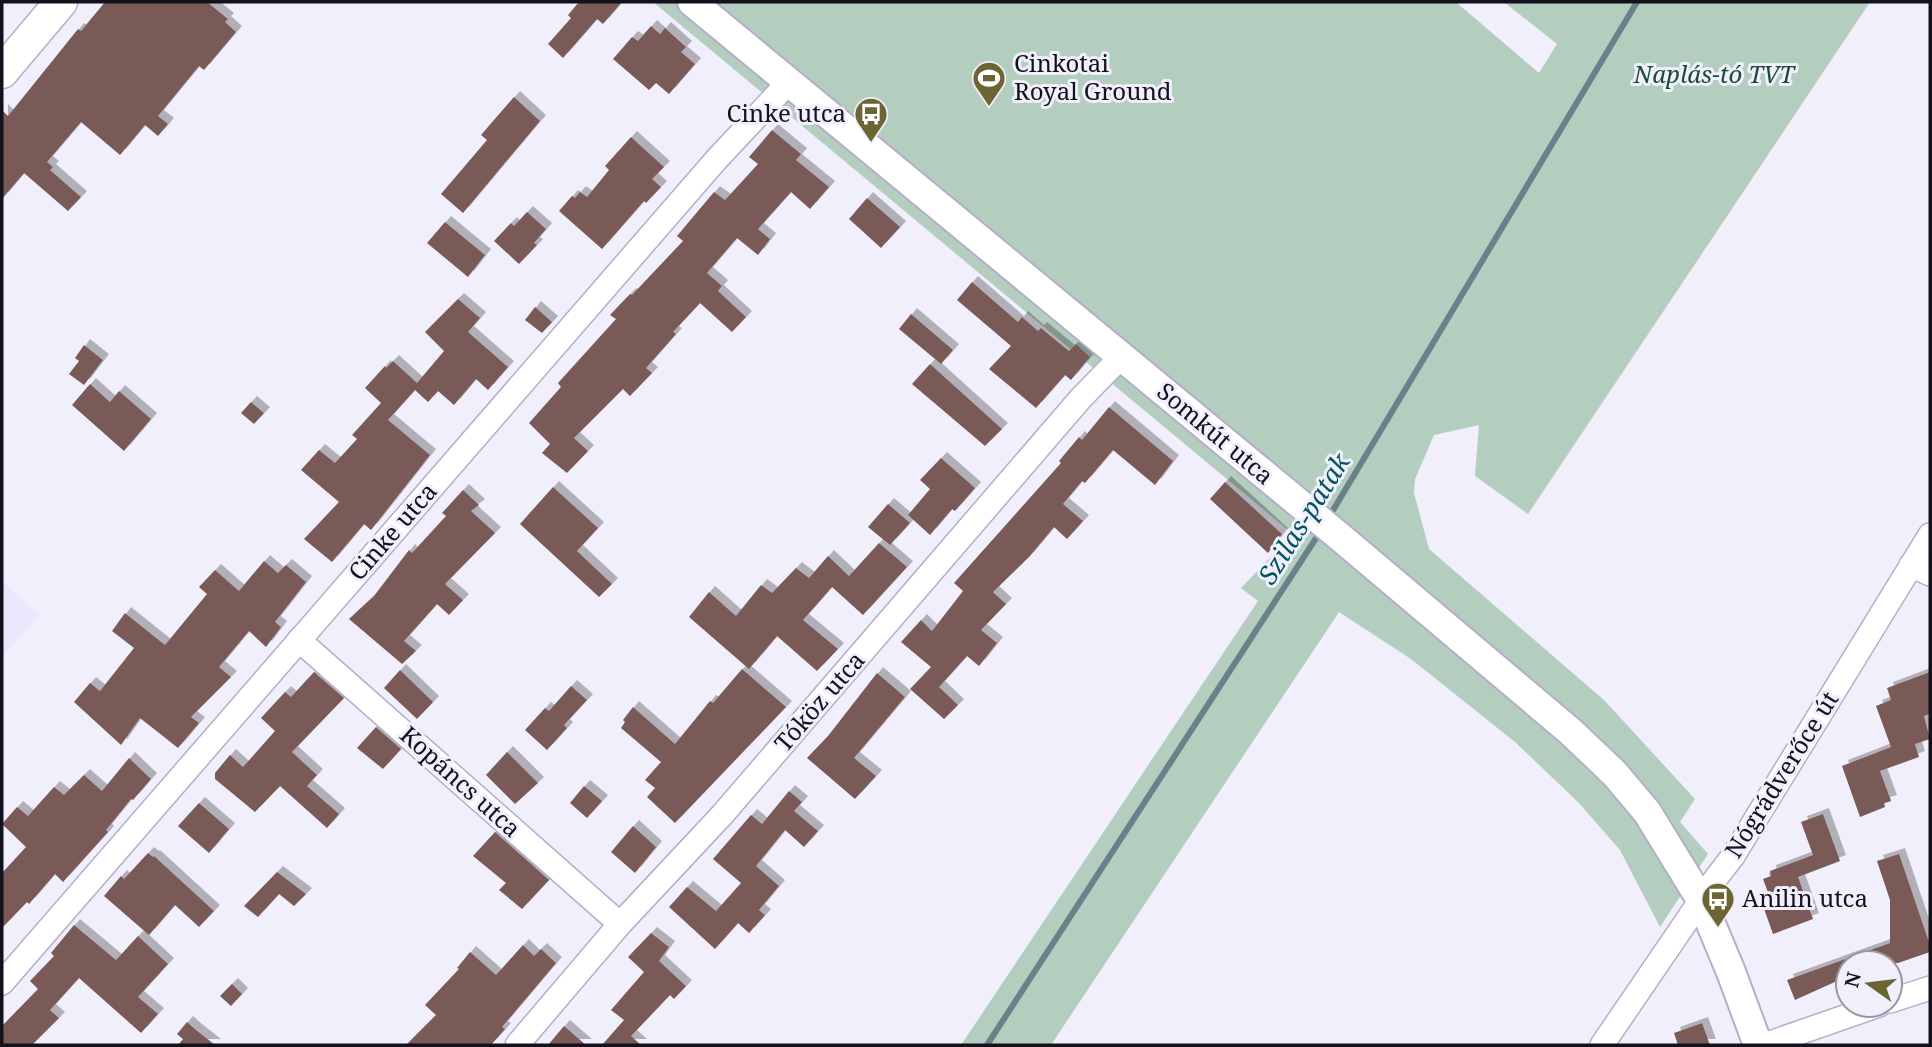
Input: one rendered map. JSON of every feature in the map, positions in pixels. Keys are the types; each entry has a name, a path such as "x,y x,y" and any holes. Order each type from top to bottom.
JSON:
{"main road":[{"path":"2,72 61,2"}],"street":[{"name":"Somkút utca","path":"692,2 1340,537 1571,732 1615,774 1647,812 1701,900 1758,1045"},
{"name":"Cinke utca","path":"2,983 699,178 788,83"},
{"name":"Tóköz utca","path":"517,1045 620,924 722,815 1072,408 1121,357"},
{"name":"Nógrádverőce út","path":"1602,1045 1741,844 1921,570 1930,536"},
{"name":"Kopáncs utca","path":"299,640 620,924"},
{"path":"1904,996 1930,988"},
{"path":"1765,1045 1839,1019"}],"shaded area":[{"path":"2,581 39,615 2,658"}],"green space":[{"name":"Naplás-tó TVT","path":"653,2 1456,2 1539,73 1557,44 1504,2 1870,2 1528,514 1475,476 1479,425 1434,435 1415,479 1414,493 1429,549 1604,700 1695,799 1680,822 1708,854 1660,927 1620,850 1579,803 1515,742 1411,659 1339,612 1051,1045 961,1045 1258,601 1241,588 1293,534"}],"building":[{"path":"105,2 207,2 228,19 225,22 236,32 204,70 199,66 158,116 168,124 158,136 145,125 120,155 81,122 47,162 53,167 50,170 81,197 68,211 24,173 2,199 2,110 8,116 78,29 81,31"},
{"path":"579,2 622,2 603,24 597,19 563,58 548,44 571,18 568,15"},
{"path":"651,26 660,34 665,28 686,47 681,52 695,64 669,94 656,83 649,90 613,59 632,37 638,41"},
{"path":"514,97 540,121 463,213 441,194 487,140 481,135"},
{"path":"772,130 801,154 796,160 829,187 810,209 791,192 758,229 770,239 758,255 737,238 707,273 722,286 718,291 746,317 732,332 700,303 673,332 676,334 646,368 652,373 630,396 623,389 574,438 588,451 567,473 542,453 550,444 529,423 561,387 558,383 616,319 610,315 683,241 677,236 714,192 725,200 758,164 749,157"},
{"path":"631,137 664,167 652,179 661,187 646,203 644,201 602,249 559,211 572,196 575,198 580,192 587,197 609,170 605,166"},
{"path":"867,198 900,227 881,248 849,219"},
{"path":"527,212 546,229 534,243 537,245 519,264 494,241 511,223 514,226"},
{"path":"445,222 485,255 468,277 427,243"},
{"path":"972,282 1018,322 1022,317 1038,331 1041,328 1069,351 1076,344 1090,357 1071,380 1065,375 1036,408 989,369 1011,346 957,300"},
{"path":"458,299 480,318 468,332 508,367 488,390 476,379 454,405 438,391 428,402 415,390 388,420 430,455 371,530 364,524 332,562 304,539 339,502 301,470 319,450 335,463 357,439 352,435 381,403 365,388 385,366 386,368 393,361 417,383 444,351 425,332"},
{"path":"535,307 552,322 542,333 525,320"},
{"path":"911,314 953,350 941,364 899,329"},
{"path":"84,345 103,360 84,385 69,374 79,361 75,358"},
{"path":"930,364 1002,429 985,446 912,384"},
{"path":"90,384 110,402 119,391 151,419 124,451 72,405"},
{"path":"251,402 264,413 254,424 241,413"},
{"path":"1109,407 1173,461 1155,485 1113,450 1085,483 1082,481 1063,504 1083,521 1067,539 1054,527 1029,557 993,592 1006,604 981,630 997,643 979,666 967,656 939,687 958,705 944,719 910,689 931,667 901,642 921,620 932,631 963,591 954,583 1061,463 1059,461 1079,437 1082,440"},
{"path":"941,458 975,488 930,535 908,515 930,489 920,480"},
{"path":"1225,482 1282,534 1268,553 1210,499"},
{"path":"553,487 598,528 577,551 612,584 599,597 520,524"},
{"path":"463,490 479,505 471,511 495,533 445,584 463,600 449,615 437,604 404,641 416,651 402,664 349,619 374,596 409,550 412,553 446,516 442,513"},
{"path":"888,504 910,523 890,545 868,527"},
{"path":"879,543 907,567 863,615 832,587 803,620 838,649 817,671 777,636 749,669 689,617 709,592 736,616 761,585 772,593 796,568 809,578 828,556 849,576"},
{"path":"264,561 278,573 286,565 306,582 275,622 281,627 266,647 249,631 219,667 231,677 191,717 199,723 178,748 140,718 121,745 74,702 90,683 100,691 134,648 112,631 125,613 165,645 207,594 199,587 215,570 239,591"},
{"path":"742,669 786,707 675,823 647,797 655,788 645,780 661,762 621,728 625,722 623,720 633,707 675,744 710,701 713,703"},
{"path":"400,670 433,702 417,719 384,688"},
{"path":"314,672 344,698 292,752 317,775 307,786 339,814 327,828 280,786 255,812 215,779 215,773 230,755 243,767 275,731 261,718 285,692 291,697"},
{"path":"1930,672 1930,714 1924,716 1930,739 1915,744 1919,757 1880,771 1891,801 1884,803 1885,807 1860,817 1842,766 1891,747 1876,706 1891,700 1887,688"},
{"path":"877,673 905,697 854,758 876,776 855,799 807,758 828,736"},
{"path":"571,686 587,700 564,725 567,728 547,750 525,730 545,708 549,711"},
{"path":"376,727 401,749 383,769 357,748"},
{"path":"507,752 538,783 515,804 486,775"},
{"path":"129,758 151,779 133,800 131,799 106,830 108,832 63,882 55,874 29,904 27,902 2,928 2,873 26,847 2,824 17,807 28,816 54,787 64,795 84,775 102,791"},
{"path":"584,786 602,801 587,818 570,803"},
{"path":"789,791 802,802 794,811 818,831 804,847 785,830 756,866 779,886 759,910 765,915 749,933 738,923 715,949 669,907 687,887 716,911 741,883 713,859 751,815 762,824"},
{"path":"199,803 229,829 209,853 178,826"},
{"path":"1823,814 1840,861 1798,877 1813,919 1773,934 1763,906 1772,903 1763,879 1771,876 1770,871 1813,855 1801,822"},
{"path":"633,826 656,847 635,873 611,852"},
{"path":"495,832 549,880 522,909 499,890 506,883 473,856"},
{"path":"148,853 214,911 199,927 175,905 149,935 104,896 121,876 124,879"},
{"path":"1899,854 1930,945 1930,952 1904,961 1904,949 1873,949 1890,943 1890,900 1877,861"},
{"path":"277,872 306,894 294,906 279,894 258,917 244,906"},
{"path":"74,925 116,960 138,936 168,964 138,997 158,1014 141,1033 79,978 50,1010 59,1018 32,1045 2,1045 2,1026 38,989 30,981 54,956 51,953"},
{"path":"651,933 669,947 659,961 686,986 674,999 670,995 631,1036 641,1045 602,1045 624,1020 611,1010 644,972 628,957"},
{"path":"523,945 534,956 541,949 556,963 502,1027 505,1029 491,1045 406,1045 436,1015 425,1005 459,969 457,968 470,952 496,975"},
{"path":"1834,963 1834,982 1795,1000 1787,980"},
{"path":"232,984 242,994 231,1006 220,996"},
{"path":"187,1022 215,1045 178,1045 183,1039 177,1034"},
{"path":"1702,1023 1710,1045 1678,1045 1674,1033"},
{"path":"564,1026 586,1045 548,1045"}],"waterway":[{"name":"Szilas-patak","path":"1329,517 1637,2"},
{"name":"Szilas-patak","path":"987,1045 1322,529"}],"place":[{"name":"Cinkotai Royal Ground","path":"989,108"},
{"name":"Cinke utca","path":"871,144"},
{"name":"Anilin utca","path":"1718,929"}]}
